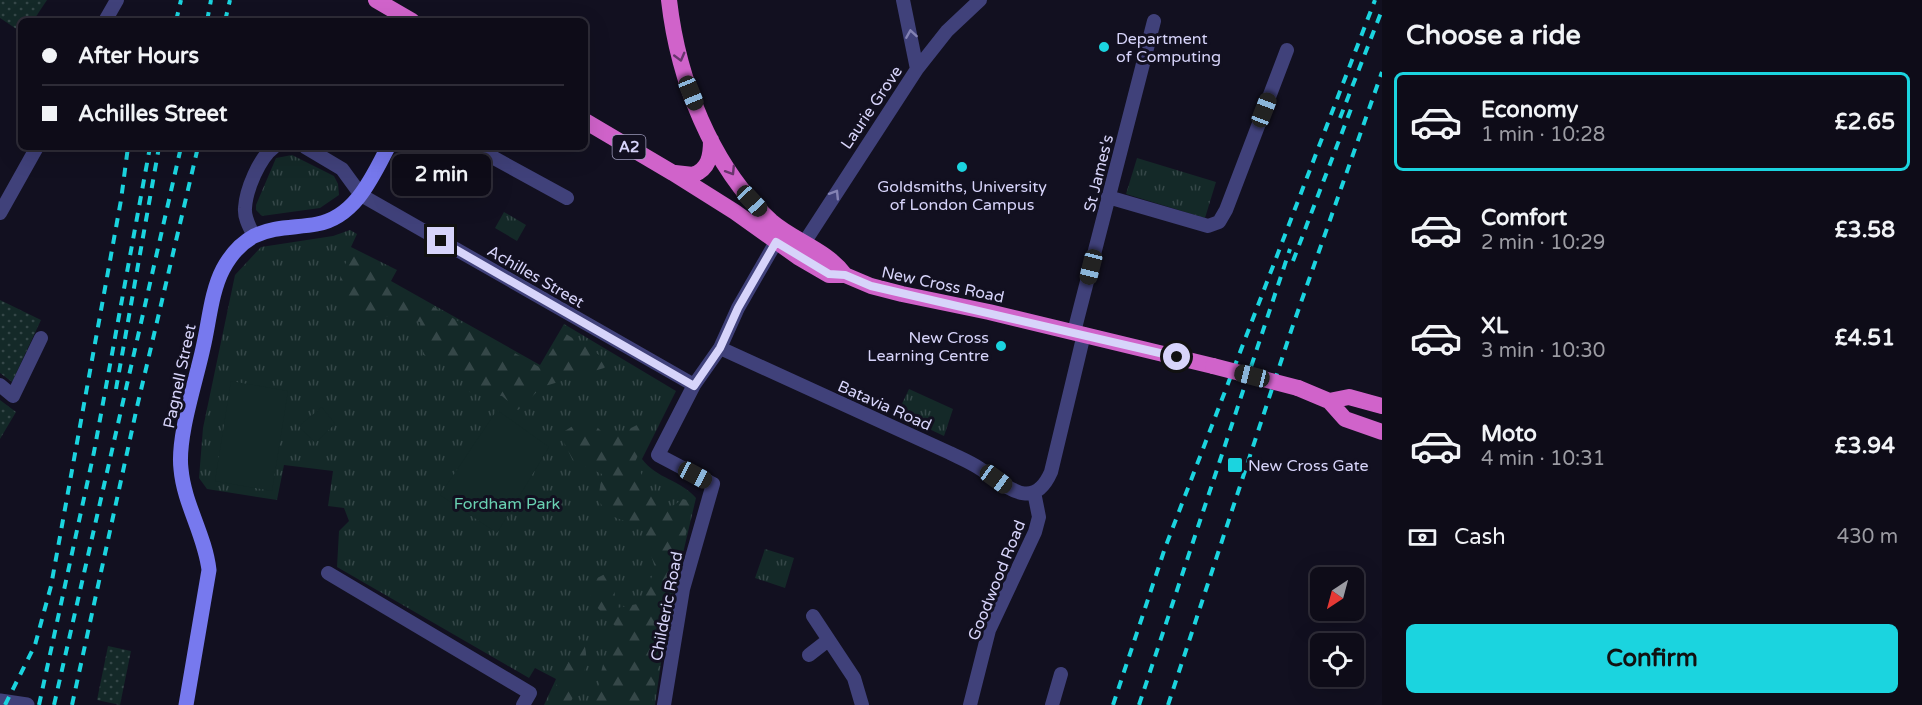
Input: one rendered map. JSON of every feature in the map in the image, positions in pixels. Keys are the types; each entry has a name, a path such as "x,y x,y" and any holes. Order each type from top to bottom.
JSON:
{"highway":[{"path":"376,0 407,18"},
{"name":"A2","path":"669,0 680,58 711,140 752,201 773,222 835,262 845,275"},
{"name":"New Cross Road","path":"588,123 674,173 776,242 829,274 845,275 871,286 1079,333 1298,388 1329,402 1345,419 1382,432"},
{"path":"674,173 693,175 705,168 711,153 711,140"},
{"name":"New Cross Road","path":"1329,402 1349,397 1382,406"}],"main road":[{"name":"Pagnell Street","path":"186,705 209,570 207,551 183,484 180,466 218,283 230,258 254,236 270,230 332,219 361,195 386,150"}],"street":[{"path":"107,18 117,0"},
{"path":"903,0 917,69"},
{"name":"Laurie Grove","path":"804,243 917,69 947,31 980,0"},
{"name":"St James's","path":"1079,333 1108,197 1154,21"},
{"path":"1108,197 1208,226 1219,222 1226,210 1287,50"},
{"path":"1,209 35,150"},
{"path":"254,236 245,217 247,199 261,162 271,150"},
{"path":"310,150 342,169 361,195"},
{"path":"479,150 567,198"},
{"name":"Achilles Street","path":"361,195 694,386"},
{"name":"Childeric Road","path":"664,705 683,589 713,484 658,455 694,386 720,348 738,308 776,242"},
{"path":"1034,492 1042,486 1051,472 1079,333"},
{"path":"0,386 13,396 41,338"},
{"name":"Batavia Road","path":"720,348 950,453 980,468 1012,491 1023,494 1034,492"},
{"name":"Goodwood Road","path":"970,705 989,630 1035,532 1039,517 1034,492"},
{"path":"328,573 527,699"},
{"path":"813,616 827,641 854,678 862,705"},
{"path":"809,655 827,641"},
{"path":"1053,705 1061,674"},
{"path":"0,701 27,705"}],"green space":[{"path":"0,0 47,0 35,18 18,18 18,30 0,18"},
{"path":"292,155 334,176 338,184 339,195 320,208 262,216 256,210 256,205 276,158"},
{"path":"1137,158 1216,182 1205,218 1126,194"},
{"path":"504,212 526,225 517,241 495,228"},
{"name":"Fordham Park","path":"350,230 357,234 351,247 397,270 391,281 540,365 564,324 676,391 642,459 648,466 683,487 696,498 667,621 655,705 544,705 556,679 535,668 529,678 337,567 339,531 349,521 344,508 328,506 333,471 284,465 277,500 207,489 199,478 203,428 235,275 261,247 333,236"},
{"path":"352,250 393,271 389,282 541,368 563,332 610,362 604,368 542,387 518,410 502,396 469,392 458,358 423,355 420,322 355,312 338,292 341,273"},
{"path":"0,300 41,320 12,382 0,373"},
{"path":"231,381 288,391 272,491 215,481"},
{"path":"909,389 953,409 944,436 897,414"},
{"path":"0,400 16,412 0,439"},
{"path":"322,407 335,424 315,443 299,426"},
{"path":"497,410 549,447 497,533 440,495"},
{"path":"587,417 609,439 645,421 652,425 635,462 662,513 683,499 694,502 664,622 652,705 595,705 602,668 615,626 589,599 597,578 611,571 617,608 642,603 655,568 643,528 609,515 598,500 602,474 573,461 560,434"},
{"path":"765,549 794,558 785,588 755,578"},
{"path":"581,638 585,646 586,663 581,681 569,705 546,705"},
{"path":"108,646 131,651 120,705 97,700"}],"railway":[{"path":"177,18 181,0"},
{"path":"208,18 211,0"},
{"path":"226,18 230,0"},
{"path":"1113,705 1165,548 1375,0"},
{"path":"1340,118 1382,10"},
{"path":"1168,705 1292,328 1382,72"},
{"path":"1293,261 1351,109"},
{"path":"5,705 35,645 51,586 121,200 128,150"},
{"path":"39,705 94,452 149,150"},
{"path":"116,389 158,150"},
{"path":"54,705 180,150"},
{"path":"72,705 137,407 197,150"},
{"path":"1139,705 1290,249"}],"place":[{"name":"Department of Computing","path":"1104,47"},
{"name":"Goldsmiths, University of London Campus","path":"962,167"},
{"name":"New Cross Learning Centre","path":"1001,346"},
{"name":"New Cross Gate","path":"1235,465"}],"route":[{"path":"441,241 694,386 720,348 738,308 767,254 776,242 829,274 845,275 871,286 902,294 989,312 1177,357"}]}
